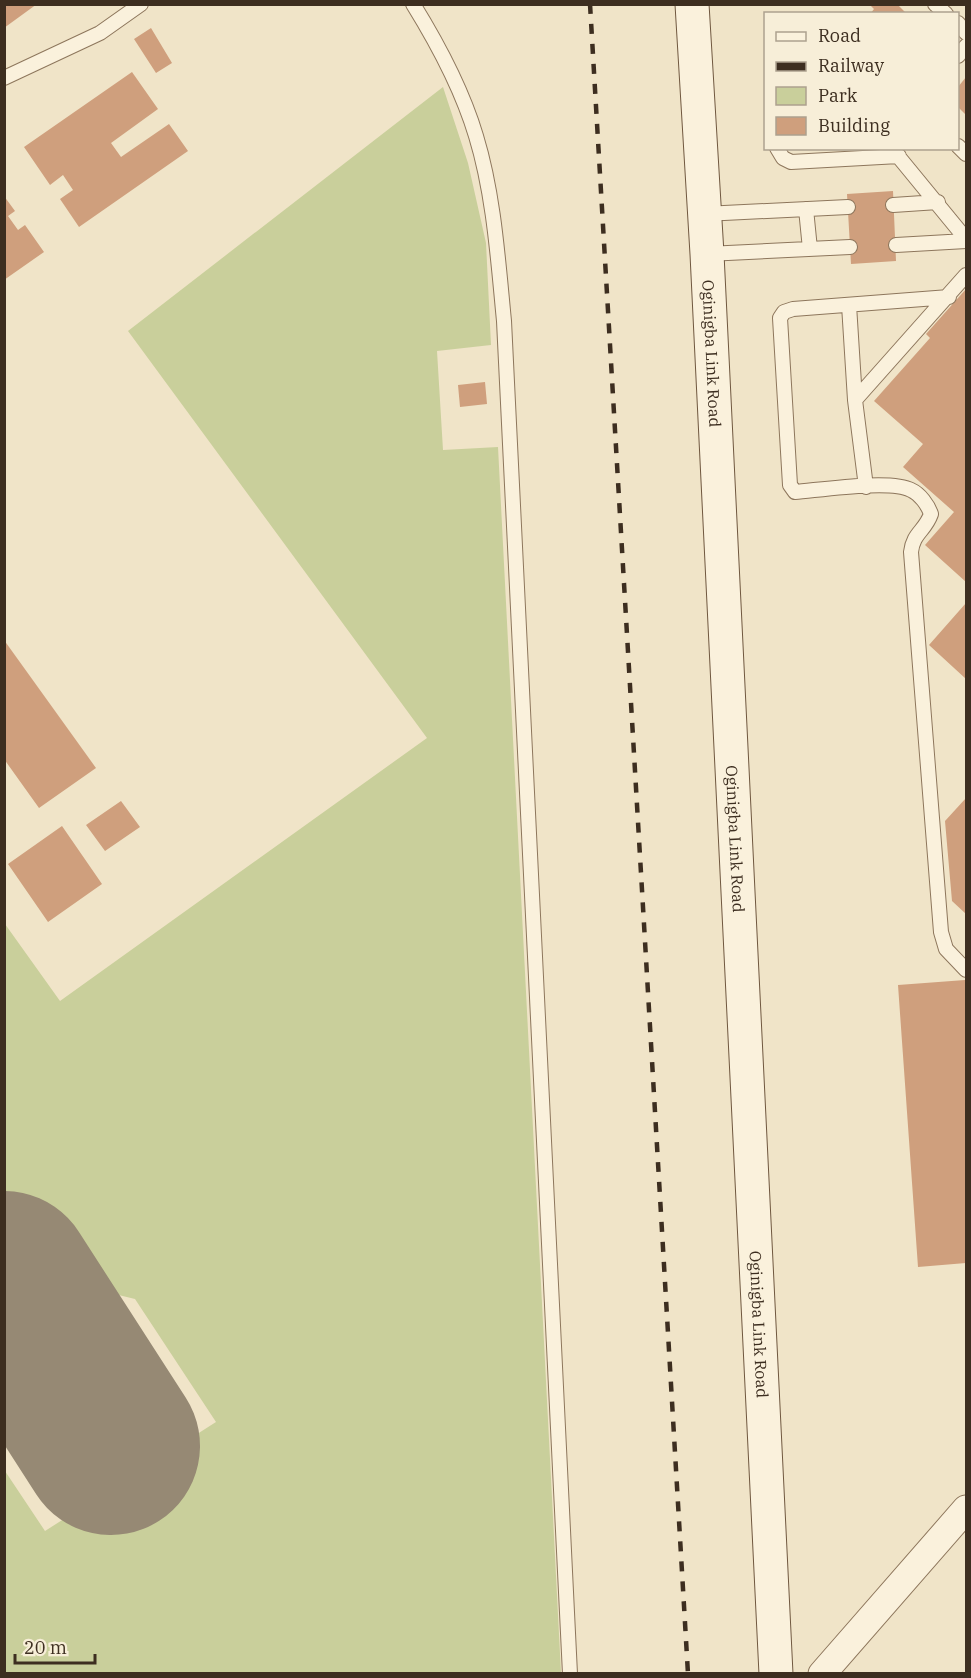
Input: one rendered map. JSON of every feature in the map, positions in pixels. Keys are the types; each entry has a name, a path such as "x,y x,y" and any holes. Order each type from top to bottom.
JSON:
{"street":[{"name":"Oginigba Link Road","path":"692,4 707,254 776,1674"},
{"path":"822,1674 966,1509"}],"lane":[{"path":"4,78 100,33 141,4"},
{"path":"413,4 440,48 461,93 477,137 495,235 504,321 570,1674"},
{"path":"778,150 783,158 791,162 895,152 938,202 966,240"},
{"path":"893,205 938,202"},
{"path":"704,214 848,207"},
{"path":"806,209 810,249"},
{"path":"896,245 966,240"},
{"path":"707,254 850,247"},
{"path":"855,400 949,297 966,275"},
{"path":"949,297 793,309 784,312 780,318 790,485 795,492 894,486 911,489 927,504 932,514 928,522 912,539 913,576 941,932 946,949 966,970"},
{"path":"849,305 855,400 866,487"}],"green space":[{"path":"443,87 468,163 486,243 491,345 437,351 443,450 498,447 561,1673 5,1673 5,1471 45,1531 216,1422 135,1299 53,1279 5,1203 5,924 60,1001 427,738 128,331"}],"building":[{"path":"4,4 37,4 4,28"},
{"path":"869,4 897,4 905,12 872,12 874,9"},
{"path":"151,28 172,63 156,73 134,39"},
{"path":"132,72 158,109 111,143 121,157 169,124 188,151 79,227 60,199 73,190 63,175 50,185 24,147"},
{"path":"966,77 966,115 959,108 959,86"},
{"path":"893,191 896,261 851,264 847,194"},
{"path":"4,196 15,211 8,216 18,230 25,225 44,252 4,280"},
{"path":"966,289 966,582 925,545 954,512 903,467 923,444 874,401 930,338 926,334"},
{"path":"485,382 487,404 460,407 458,385"},
{"path":"966,603 966,679 929,645"},
{"path":"4,640 96,768 39,808 4,759"},
{"path":"966,798 966,914 952,901 945,821"},
{"path":"121,801 140,827 105,851 86,825"},
{"path":"62,826 102,884 48,922 8,864"},
{"path":"965,980 966,1263 918,1267 898,985"}],"runway":[{"path":"4,1280 111,1446"}],"railway":[{"path":"590,4 688,1674"}]}
